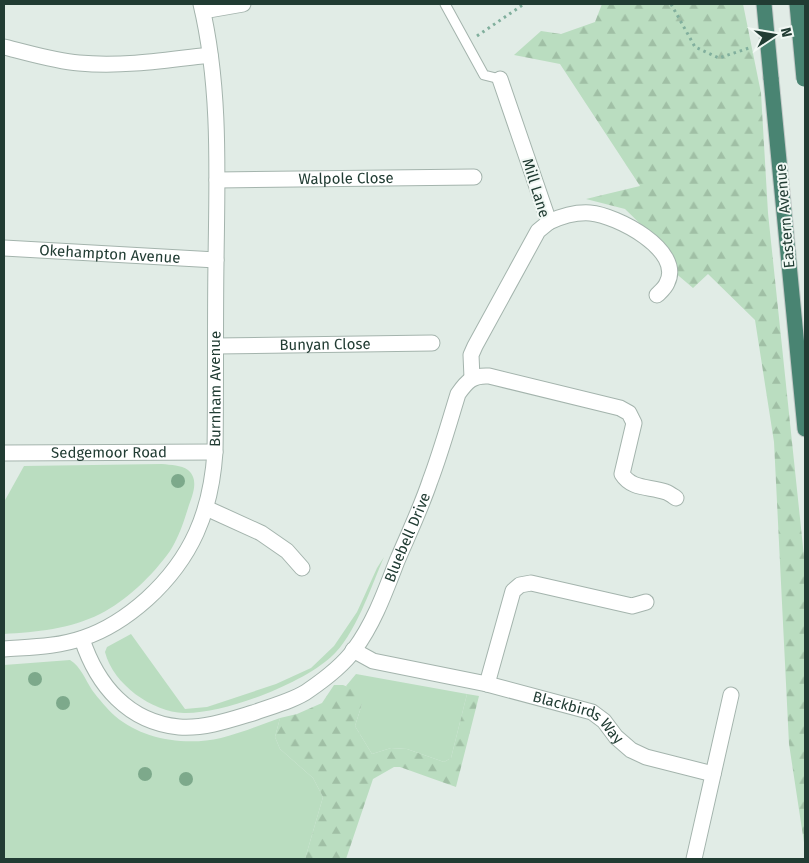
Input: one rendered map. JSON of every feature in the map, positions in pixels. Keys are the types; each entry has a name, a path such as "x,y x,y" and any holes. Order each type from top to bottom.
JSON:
{"highway":[{"name":"Eastern Avenue","path":"764,4 805,429"},
{"path":"797,4 805,84"}],"street":[{"path":"202,7 243,4"},
{"name":"Burnham Avenue","path":"4,649 60,644 82,639 115,624 135,609 168,578 191,546 206,508 212,485 215,452 217,180 215,99 202,7"},
{"path":"4,47 54,59 121,65 210,55"},
{"name":"Mill Lane","path":"472,378 472,354 475,346 538,231 549,222 500,79"},
{"name":"Walpole Close","path":"217,180 474,177"},
{"path":"549,222 561,216 592,213 620,222 650,239 665,256 669,271 667,283 656,295"},
{"name":"Okehampton Avenue","path":"4,248 216,260"},
{"name":"Bunyan Close","path":"216,346 432,343"},
{"path":"472,378 490,376 620,408 629,413 634,423 622,474 633,485 666,492 676,498"},
{"name":"Bluebell Drive","path":"82,639 97,675 111,692 127,708 147,720 167,725 184,727 206,726 273,706 308,692 332,672 353,650 374,617 430,481 458,394 472,378"},
{"name":"Sedgemoor Road","path":"4,453 215,452"},
{"path":"206,508 261,533 288,551 302,568"},
{"path":"488,684 513,591 520,585 531,583 632,606 646,602"},
{"name":"Blackbirds Way","path":"353,650 373,661 488,684 592,712 604,721 616,737 631,750 646,757 713,774"},
{"path":"694,859 731,695"}],"lane":[{"name":"Mill Lane","path":"445,4 484,75 500,79"}],"path":[{"path":"467,43 524,4"},
{"path":"671,4 694,48 719,58 754,47"}],"green space":[{"path":"602,4 743,4 761,93 768,213 805,566 805,849 789,744 774,442 755,320 708,274 693,288 673,271 662,245 625,209 586,199 640,186 560,64 514,55 541,31 561,34 595,22"},
{"path":"162,464 179,466 188,470 193,478 194,487 176,540 156,569 120,602 89,619 53,629 4,634 4,502 24,466"},
{"path":"384,557 355,624 340,648 318,667 262,696 201,712 184,713 172,711 159,708 136,694 116,675 109,664 105,652 107,647 131,634 185,709 207,707 276,684 311,668 334,646 357,612"},
{"path":"70,660 80,670 92,690 112,713 138,731 152,736 179,741 208,740 236,734 280,718 275,737 280,749 313,778 323,797 305,859 4,859 4,665"},
{"path":"356,674 467,694 451,758 444,762 407,749 391,748 372,754 355,726 362,704 346,686"},
{"path":"334,685 343,685 361,692 362,704 355,726 372,754 391,748 407,749 444,762 451,758 467,694 479,696 456,787 400,767 394,767 373,779 346,859 305,859 323,797 313,778 280,749 275,737 280,718 297,714 322,703"}]}
